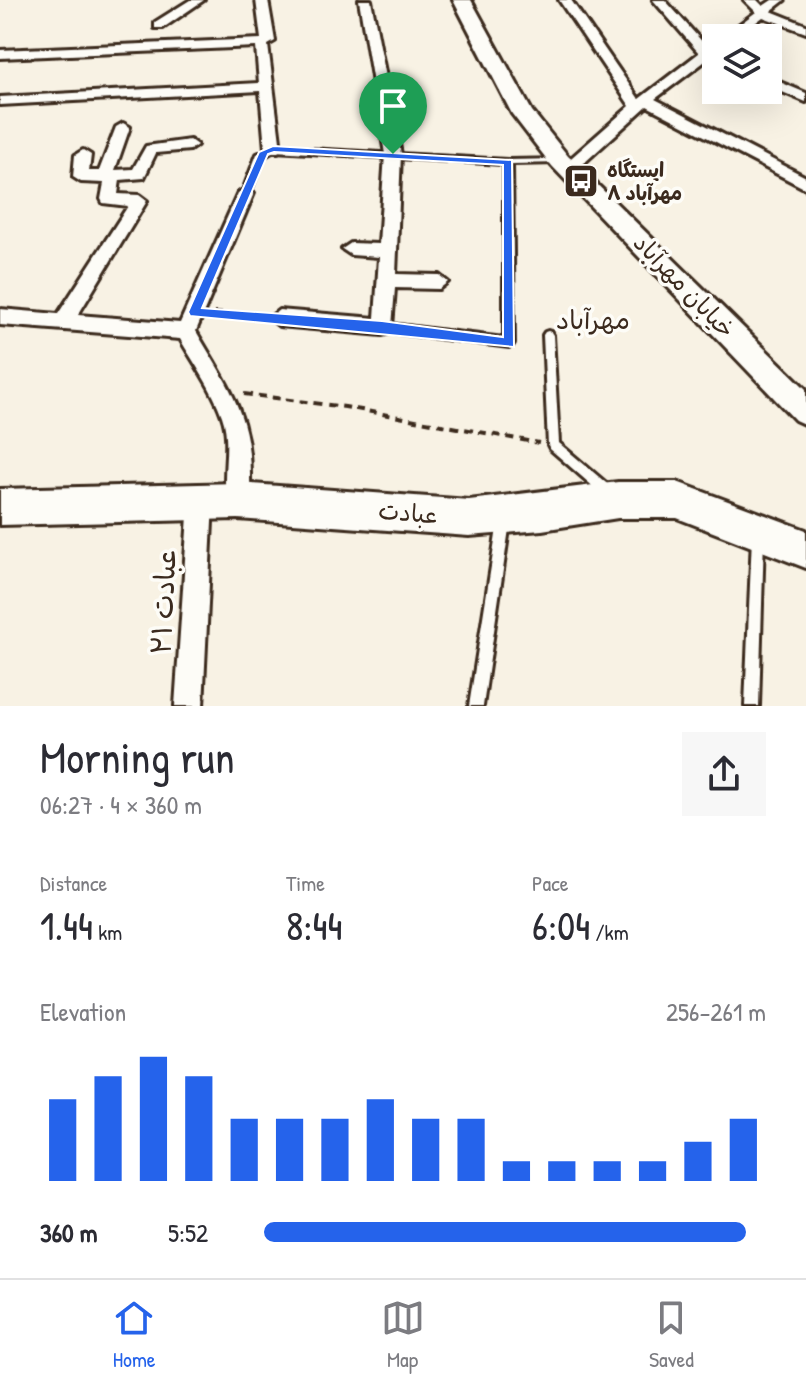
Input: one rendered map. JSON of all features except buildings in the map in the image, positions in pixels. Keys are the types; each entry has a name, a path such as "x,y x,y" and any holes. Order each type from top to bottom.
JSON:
{"street":[{"path":"159,25 198,0"},
{"path":"262,0 273,149"},
{"path":"279,318 382,327 389,281 393,154 365,0"},
{"name":"خیابان مهرآباد","path":"462,0 509,91 564,165 806,410"},
{"path":"565,0 642,103 806,184"},
{"path":"659,0 702,41"},
{"path":"750,0 764,13 806,29"},
{"path":"748,24 779,0"},
{"path":"0,54 266,42"},
{"path":"564,165 702,60"},
{"path":"0,101 267,87"},
{"path":"782,87 806,98"},
{"path":"63,322 139,201 109,199 109,178 123,127"},
{"path":"83,155 78,176 109,178 138,174 151,149 190,145"},
{"path":"238,501 238,435 233,415 220,393 190,322 246,193"},
{"path":"351,249 390,251"},
{"path":"389,281 439,282"},
{"path":"0,317 63,322 190,322"},
{"name":"عبادت","path":"0,507 238,501 469,518 618,500 677,500 806,549"},
{"name":"عبادت ۲۱","path":"189,706 201,501"}],"lane":[{"path":"246,193 260,156 273,149 564,165"},
{"path":"382,327 509,343 508,162"},
{"path":"548,335 554,445 618,500"},
{"path":"476,706 505,516"},
{"path":"752,706 758,530"}],"path":[{"path":"190,322 279,318"},
{"path":"220,393 345,407 554,445"}],"place":[{"name":"ایستگاه مهرآباد ۸","path":"581,181"}],"district":[{"name":"مهرآباد","path":"593,320"}],"route":[{"path":"273,149 393,154 508,162 509,343 382,327 194,312 264,152 273,149"}]}
